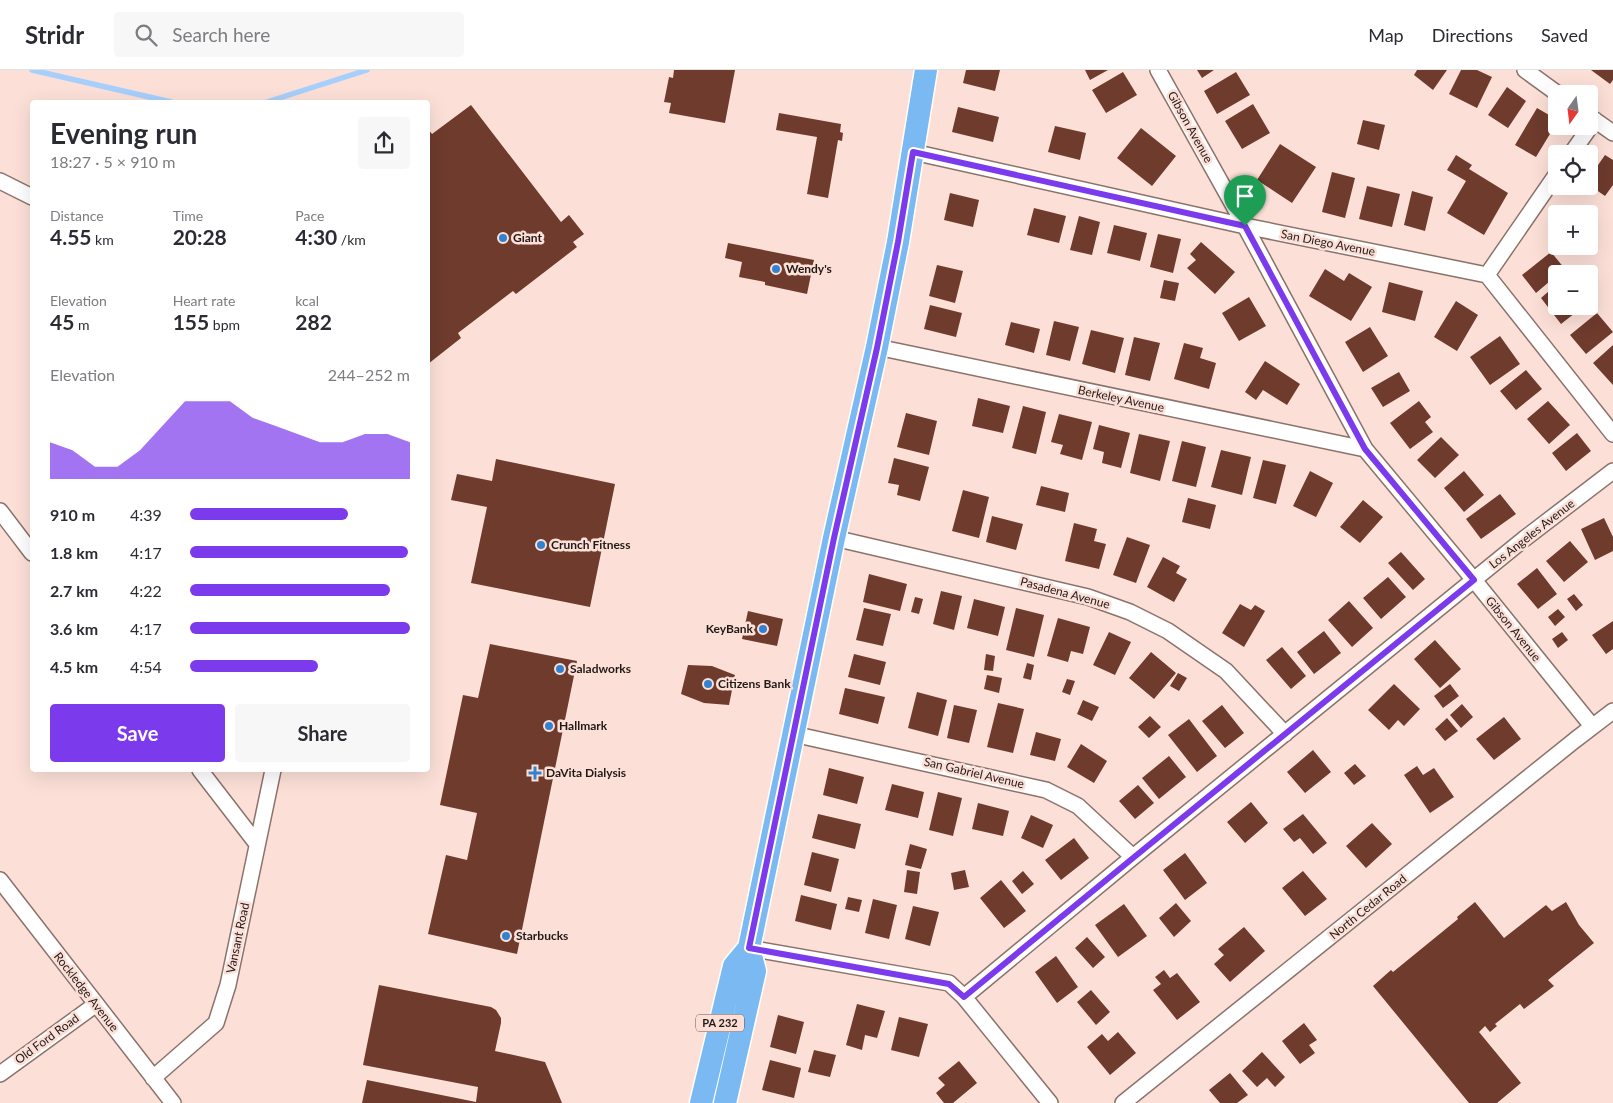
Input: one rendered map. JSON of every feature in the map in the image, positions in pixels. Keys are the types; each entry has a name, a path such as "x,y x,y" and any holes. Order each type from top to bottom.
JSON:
{"main road":[{"name":"PA 232","path":"725,1103 755,971 749,948 834,538 877,348 898,242 926,70"},
{"name":"PA 232","path":"701,1103 734,966 749,948"}],"street":[{"name":"Gibson Avenue","path":"1158,70 1245,226 1365,449 1592,726"},
{"path":"1525,70 1548,87"},
{"path":"1598,122 1613,132"},
{"name":"San Diego Avenue","path":"913,152 1245,226 1487,275"},
{"path":"0,181 4,181 30,196"},
{"path":"1548,187 1487,275 1613,434"},
{"name":"Berkeley Avenue","path":"877,348 1365,449"},
{"name":"Los Angeles Avenue","path":"964,997 1524,539 1613,471"},
{"path":"0,511 30,550"},
{"name":"Pasadena Avenue","path":"834,538 1088,597 1130,612 1168,631 1226,671 1285,734"},
{"name":"North Cedar Road","path":"1122,1103 1613,711"},
{"name":"San Gabriel Avenue","path":"793,734 1046,790 1078,806 1133,858"},
{"path":"202,772 257,844"},
{"name":"Vansant Road","path":"153,1078 216,1023 228,985 274,772"},
{"name":"Rockledge Avenue","path":"0,880 173,1103"},
{"path":"749,948 949,984 964,997 1050,1103"},
{"name":"Old Ford Road","path":"0,1074 95,1004"}],"building":[{"path":"674,70 735,70 725,123 669,113 671,103 664,102 669,77 673,78"},
{"path":"966,70 1000,70 995,91 963,83"},
{"path":"1085,70 1108,70 1090,80"},
{"path":"1197,70 1214,70 1202,78"},
{"path":"1417,70 1447,70 1433,90 1414,75"},
{"path":"1461,70 1477,70 1492,77 1477,108 1449,94"},
{"path":"1591,70 1613,70 1613,80 1610,84"},
{"path":"1123,72 1137,95 1106,113 1092,90"},
{"path":"1236,72 1250,95 1217,114 1204,91"},
{"path":"1507,87 1526,101 1508,128 1488,115"},
{"path":"1253,104 1270,133 1242,149 1225,121"},
{"name":"Giant","path":"471,105 561,222 569,215 584,234 573,242 577,247 516,294 513,291 458,333 461,338 430,362 430,132 432,134"},
{"path":"958,107 999,117 993,142 952,132"},
{"path":"1537,108 1548,114 1549,135 1536,157 1515,145"},
{"path":"779,113 841,124 842,141 838,140 828,198 807,194 817,137 776,130"},
{"path":"1363,120 1385,125 1379,150 1357,144"},
{"path":"1055,126 1086,133 1080,160 1048,152"},
{"path":"1141,128 1176,156 1152,186 1117,158"},
{"path":"1280,144 1316,167 1292,203 1257,180"},
{"path":"1456,155 1472,165 1469,169 1508,193 1484,235 1447,213 1466,181 1447,170"},
{"path":"1605,155 1613,160 1613,185 1605,196 1598,191 1598,165"},
{"path":"1332,172 1355,178 1345,218 1322,212"},
{"path":"1367,186 1400,194 1392,227 1359,219"},
{"path":"1412,191 1433,197 1425,231 1404,225"},
{"path":"950,193 979,200 973,227 944,220"},
{"path":"1034,208 1066,216 1059,243 1027,235"},
{"path":"1079,216 1100,222 1092,255 1070,250"},
{"path":"1114,225 1147,233 1140,261 1107,253"},
{"path":"1158,234 1181,239 1173,273 1150,267"},
{"path":"1201,242 1235,272 1215,294 1187,268 1196,260 1190,254"},
{"name":"Wendy's","path":"728,243 814,260 807,294 739,277 742,262 725,258"},
{"path":"1548,254 1553,255 1562,265 1548,265 1548,283 1536,293 1522,275"},
{"path":"937,265 963,271 955,303 929,296"},
{"path":"1325,269 1344,281 1349,273 1372,287 1351,321 1309,296"},
{"path":"1164,280 1179,283 1175,301 1160,298"},
{"path":"1389,282 1423,291 1415,321 1382,312"},
{"path":"1548,292 1548,307 1541,298"},
{"path":"1249,297 1266,326 1239,341 1222,313"},
{"path":"1456,301 1478,315 1457,351 1434,337"},
{"path":"930,305 962,313 956,337 924,329"},
{"path":"1598,314 1613,332 1586,354 1570,335"},
{"path":"1554,315 1572,315 1561,324"},
{"path":"1054,321 1079,327 1070,361 1046,355"},
{"path":"1011,322 1040,329 1034,353 1005,345"},
{"path":"1370,327 1388,356 1363,372 1345,342"},
{"path":"1091,330 1124,338 1115,373 1082,364"},
{"path":"1500,336 1520,364 1490,385 1470,357"},
{"path":"1134,337 1160,343 1150,381 1125,375"},
{"path":"1184,343 1203,348 1200,358 1216,363 1209,389 1174,379"},
{"path":"1613,345 1613,385 1593,363"},
{"path":"1265,361 1300,384 1287,405 1263,390 1256,400 1245,392"},
{"path":"1526,370 1542,389 1516,410 1500,391"},
{"path":"1399,372 1410,391 1383,407 1371,388"},
{"path":"978,398 1010,406 1003,433 972,426"},
{"path":"1419,401 1431,417 1425,422 1433,432 1410,449 1390,423"},
{"path":"1548,401 1570,425 1549,444 1527,419"},
{"path":"1023,406 1046,412 1036,454 1012,448"},
{"path":"906,413 937,421 929,455 897,447"},
{"path":"1059,414 1092,422 1082,460 1060,454 1063,445 1051,442"},
{"path":"1099,425 1130,433 1121,468 1102,463 1104,452 1093,449"},
{"path":"1577,433 1591,451 1566,471 1552,453"},
{"path":"1139,434 1170,441 1160,481 1130,473"},
{"path":"1441,437 1459,455 1435,478 1417,460"},
{"path":"1182,441 1206,447 1196,487 1172,481"},
{"path":"1221,450 1251,457 1242,495 1211,487"},
{"path":"894,458 929,467 920,501 897,495 899,485 888,483"},
{"name":"Crunch Fitness","path":"496,459 615,484 590,607 471,583 487,507 451,500 457,474 492,481"},
{"path":"1263,460 1286,465 1276,504 1253,498"},
{"path":"1310,471 1333,483 1316,517 1293,506"},
{"path":"1464,471 1484,495 1464,512 1444,488"},
{"path":"1041,486 1069,493 1065,512 1036,505"},
{"path":"963,490 989,497 979,538 952,531"},
{"path":"1500,494 1516,514 1481,539 1466,519"},
{"path":"1188,498 1216,505 1210,529 1182,522"},
{"path":"1363,500 1383,517 1360,543 1340,527"},
{"path":"992,516 1023,524 1016,550 986,542"},
{"path":"1604,518 1613,537 1613,551 1595,560 1581,529"},
{"path":"1074,523 1097,529 1094,541 1106,544 1099,569 1065,561"},
{"path":"1127,537 1150,545 1136,583 1113,575"},
{"path":"1570,541 1588,562 1564,582 1546,561"},
{"path":"1401,552 1425,579 1413,590 1388,563"},
{"path":"1163,557 1180,566 1176,573 1187,579 1174,602 1147,587"},
{"path":"1537,568 1557,594 1538,609 1517,584"},
{"path":"869,574 907,584 900,611 863,602"},
{"path":"1388,577 1406,597 1381,619 1363,598"},
{"path":"941,591 962,596 954,630 933,624"},
{"path":"1574,594 1583,605 1576,611 1567,599"},
{"path":"915,597 923,599 919,614 911,612"},
{"path":"974,599 1005,607 998,636 967,628"},
{"path":"1349,601 1373,628 1352,647 1328,620"},
{"path":"1240,604 1251,610 1255,605 1265,611 1244,647 1222,633"},
{"path":"864,608 891,614 883,646 856,640"},
{"path":"1016,608 1044,615 1034,657 1006,650"},
{"path":"1558,609 1565,617 1555,626 1548,617"},
{"name":"KeyBank","path":"748,611 783,619 777,646 742,639"},
{"path":"1058,618 1090,627 1083,654 1071,651 1068,662 1047,656"},
{"path":"1613,621 1613,649 1606,654 1592,635"},
{"path":"1324,631 1341,653 1314,674 1297,652"},
{"path":"1109,632 1131,642 1115,675 1093,665"},
{"path":"1562,632 1568,640 1558,648 1552,639"},
{"path":"1435,640 1461,669 1440,688 1414,659"},
{"path":"490,644 577,661 517,954 428,934 446,855 467,860 477,813 440,805 463,695 478,698"},
{"path":"1282,647 1306,676 1291,689 1266,660"},
{"path":"1151,652 1176,673 1154,699 1129,678"},
{"path":"854,654 886,662 880,685 848,677"},
{"path":"986,654 995,656 993,671 984,670"},
{"path":"1027,663 1034,665 1031,680 1023,678"},
{"name":"Citizens Bank","path":"688,665 712,666 735,675 729,705 704,703 681,694"},
{"path":"1178,673 1187,678 1179,691 1170,686"},
{"path":"987,675 1002,678 999,693 984,689"},
{"path":"1067,679 1075,681 1070,695 1062,692"},
{"path":"1394,684 1420,709 1404,726 1398,720 1389,730 1368,710"},
{"path":"1450,684 1459,696 1443,708 1434,696"},
{"path":"845,688 885,697 878,724 839,714"},
{"path":"917,692 947,700 938,736 908,728"},
{"path":"1083,700 1099,707 1092,721 1077,714"},
{"path":"998,703 1024,709 1013,753 987,747"},
{"path":"1462,704 1473,717 1461,728 1450,715"},
{"path":"954,705 977,710 969,743 947,738"},
{"path":"1222,705 1244,733 1225,748 1202,721"},
{"path":"1150,716 1161,727 1149,738 1138,727"},
{"path":"1504,717 1521,739 1494,760 1476,739"},
{"path":"1447,718 1458,731 1445,741 1435,729"},
{"path":"1189,719 1217,756 1197,772 1168,735"},
{"path":"1036,732 1061,739 1055,761 1030,755"},
{"path":"1081,744 1107,761 1094,783 1067,767"},
{"path":"1313,750 1331,772 1305,793 1287,772"},
{"path":"1169,756 1186,777 1159,799 1142,778"},
{"path":"1355,764 1366,776 1354,785 1344,773"},
{"path":"1417,766 1423,775 1434,768 1454,797 1430,813 1404,775"},
{"path":"829,768 864,777 857,804 823,795"},
{"path":"892,784 924,792 918,818 885,810"},
{"path":"1138,785 1154,803 1135,819 1119,801"},
{"path":"938,792 962,798 953,836 929,830"},
{"path":"1251,802 1268,823 1245,843 1227,822"},
{"path":"978,803 1009,811 1003,836 972,829"},
{"path":"818,814 861,824 855,849 812,838"},
{"path":"1303,814 1327,843 1313,854 1300,838 1294,842 1283,829"},
{"path":"1031,815 1053,825 1043,848 1021,838"},
{"path":"1372,823 1392,844 1366,868 1346,846"},
{"path":"1074,838 1089,858 1061,880 1045,860"},
{"path":"910,844 927,849 921,869 905,865"},
{"path":"812,852 839,859 831,892 804,885"},
{"path":"1185,853 1207,883 1185,900 1163,870"},
{"path":"907,870 920,872 917,894 904,892"},
{"path":"965,870 969,887 954,890 951,873"},
{"path":"1023,871 1034,884 1022,894 1012,881"},
{"path":"1303,871 1327,899 1305,916 1282,888"},
{"path":"1001,880 1026,911 1004,928 980,898"},
{"path":"801,895 837,904 831,930 795,921"},
{"path":"848,897 862,900 859,912 845,909"},
{"path":"873,899 897,905 889,939 865,933"},
{"path":"1475,902 1504,938 1546,905 1552,911 1566,902 1579,925 1594,943 1548,980 1554,986 1524,1009 1520,1004 1495,1024 1497,1026 1490,1032 1485,1026 1479,1032 1521,1083 1497,1103 1469,1103 1373,986 1458,919 1457,917"},
{"path":"1176,903 1191,921 1174,937 1159,918"},
{"path":"1124,904 1147,936 1118,957 1095,925"},
{"path":"913,906 939,912 930,946 905,939"},
{"path":"1244,927 1265,951 1230,982 1214,964 1224,955 1218,949"},
{"path":"1087,937 1105,957 1093,968 1075,948"},
{"path":"1056,956 1078,987 1057,1003 1035,972"},
{"path":"1164,970 1170,978 1177,973 1200,1002 1177,1020 1153,990 1161,984 1155,977"},
{"path":"379,985 491,1007 496,1010 501,1018 501,1023 495,1051 545,1062 562,1103 362,1103 367,1080 476,1102 478,1087 363,1065"},
{"path":"1091,990 1110,1012 1096,1025 1077,1002"},
{"path":"857,1004 885,1011 877,1038 865,1035 862,1050 846,1045"},
{"path":"778,1015 804,1022 796,1054 770,1047"},
{"path":"899,1017 928,1024 919,1057 891,1050"},
{"path":"1304,1023 1317,1040 1309,1045 1315,1053 1300,1064 1282,1041"},
{"path":"1118,1032 1136,1053 1110,1075 1087,1047 1102,1034 1108,1041"},
{"path":"814,1050 836,1055 830,1077 808,1072"},
{"path":"1262,1052 1285,1077 1275,1087 1267,1078 1257,1087 1242,1071"},
{"path":"770,1060 801,1068 794,1098 762,1090"},
{"path":"959,1061 977,1083 953,1103 944,1103 936,1093 945,1085 938,1078"},
{"path":"1230,1073 1248,1095 1237,1103 1220,1103 1209,1090"}],"waterway":[{"path":"32,70 162,100"},
{"path":"273,100 367,70"}],"place":[{"name":"Giant","path":"503,238"},
{"name":"Wendy's","path":"776,269"},
{"name":"Crunch Fitness","path":"541,545"},
{"name":"KeyBank","path":"763,629"},
{"name":"Saladworks","path":"560,669"},
{"name":"Citizens Bank","path":"708,684"},
{"name":"Hallmark","path":"549,726"},
{"name":"DaVita Dialysis","path":"535,773"},
{"name":"Starbucks","path":"506,936"}],"route":[{"path":"913,152 1245,226 1365,449 1474,580 964,997 949,984 749,948 834,538 877,348 898,242 913,152"}]}
